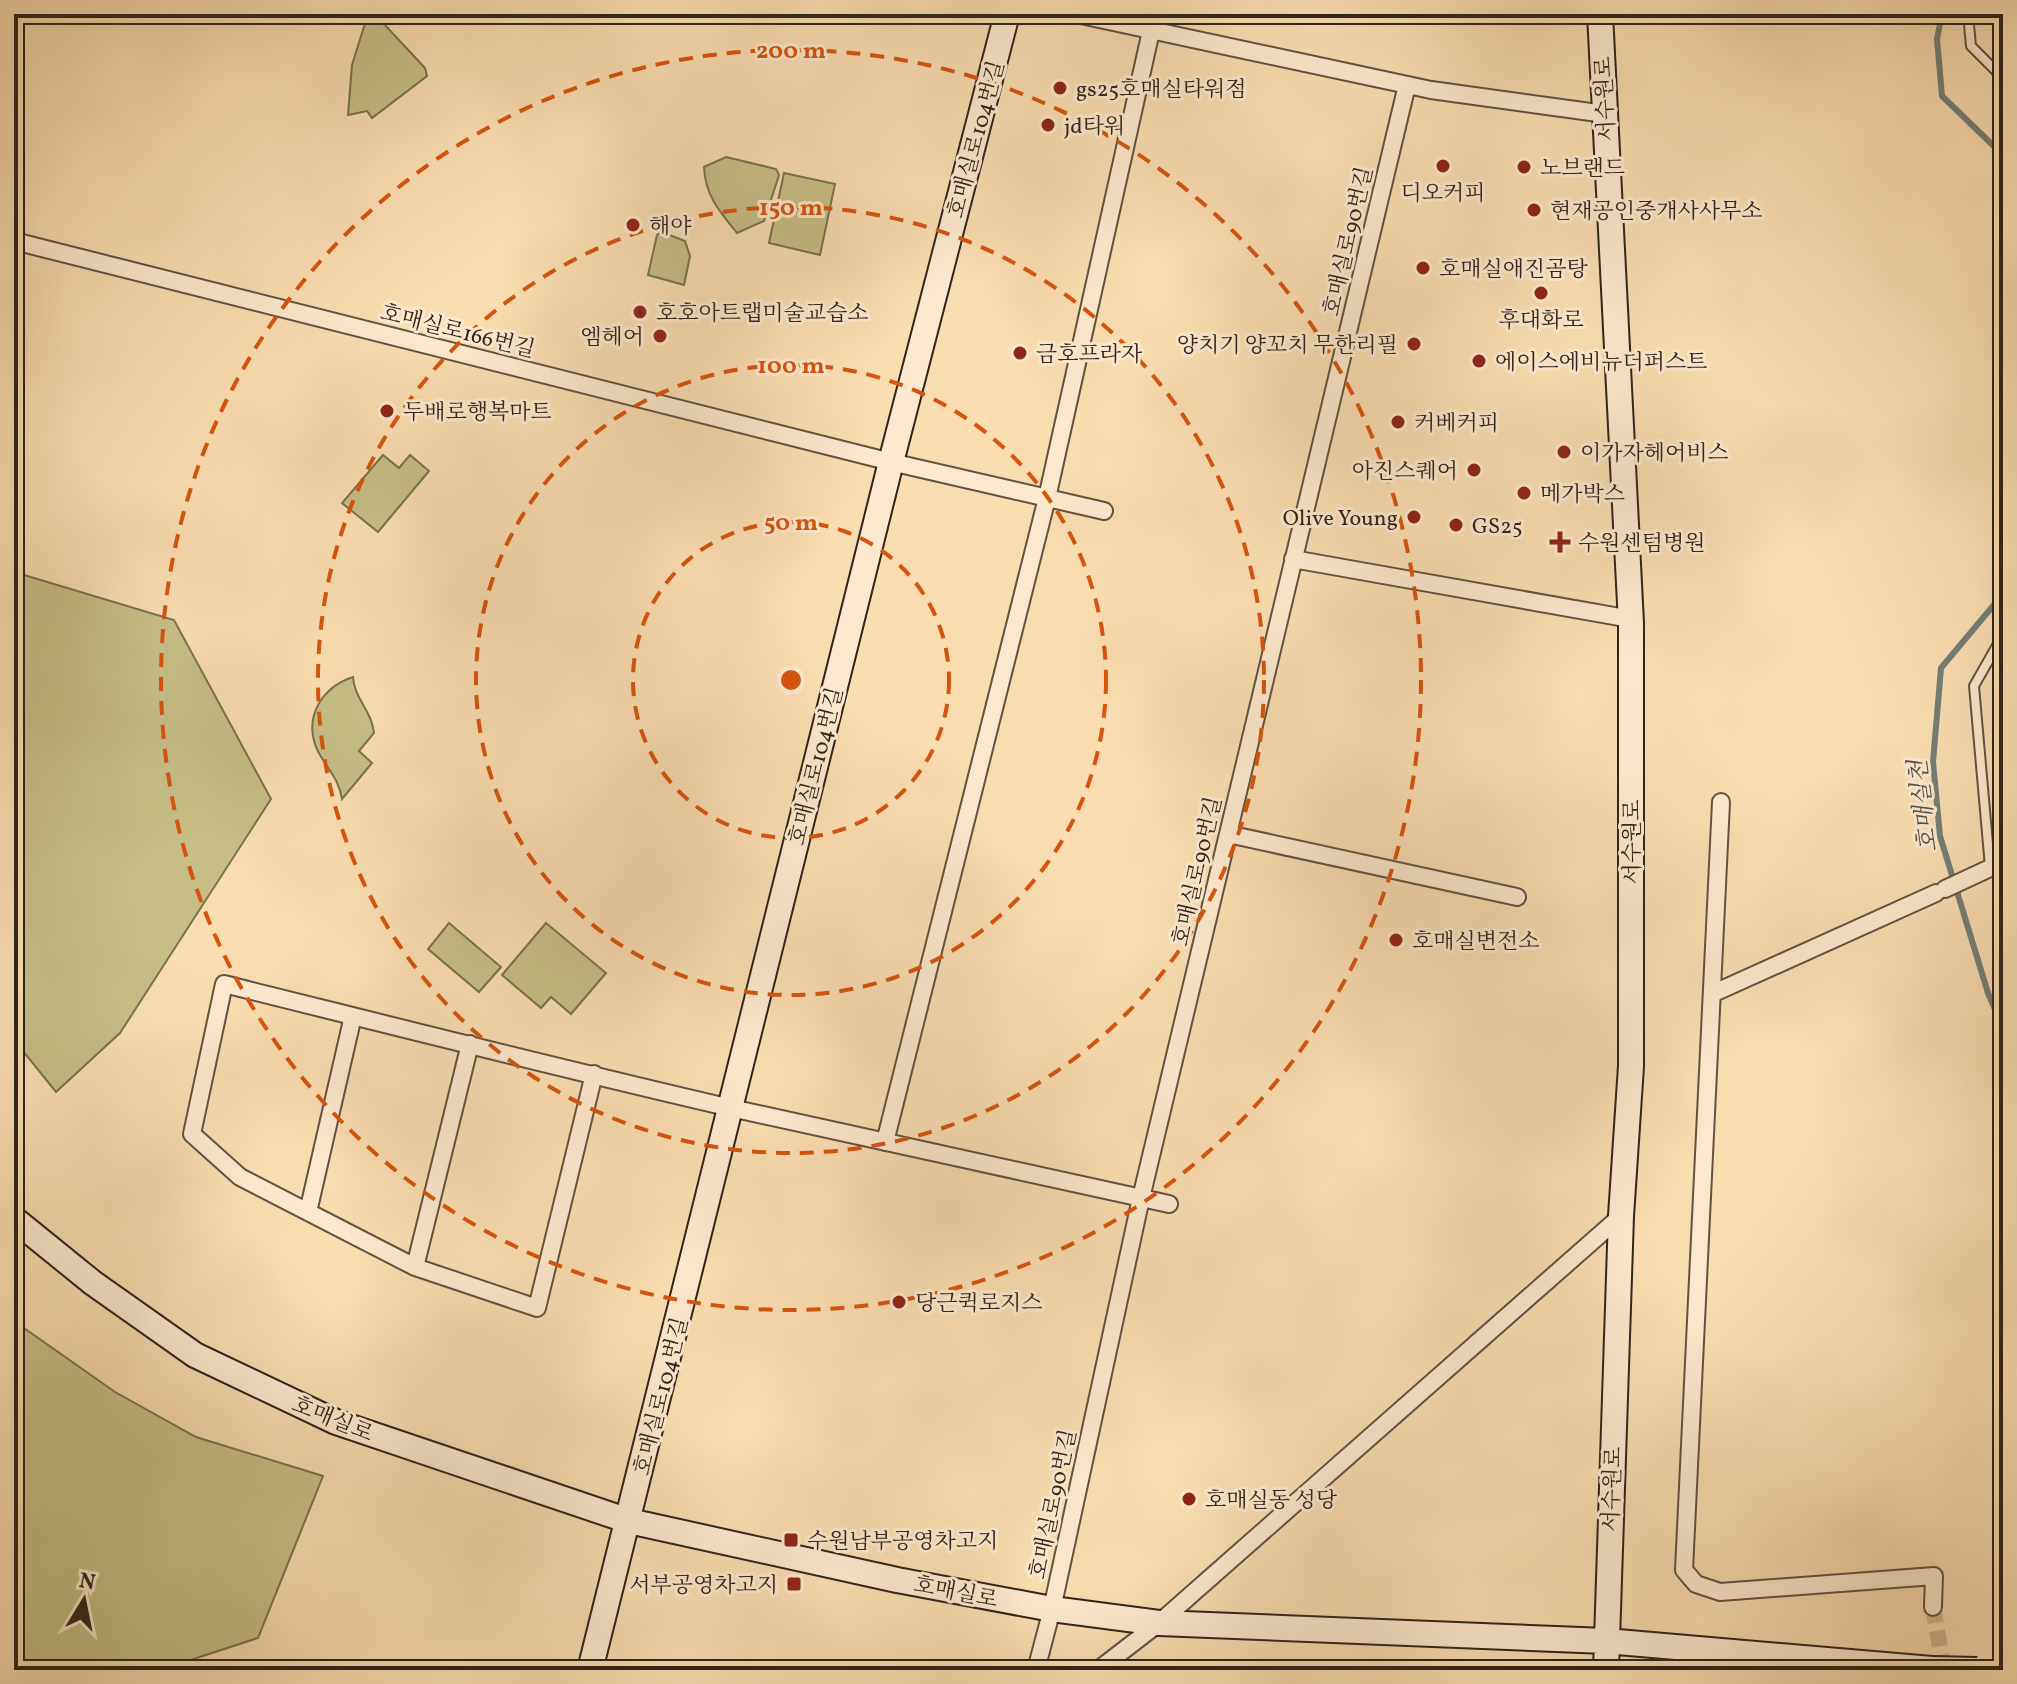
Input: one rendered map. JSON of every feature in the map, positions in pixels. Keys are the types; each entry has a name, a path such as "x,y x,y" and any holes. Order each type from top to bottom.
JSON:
{"street":[{"name":"호매실로104번길","path":"590,1670 891,462 1007,14"},
{"path":"1076,14 1407,85 1605,114"},
{"name":"서수원로","path":"1600,14 1631,619 1631,1066 1621,1216 1606,1670"},
{"path":"885,1142 1047,498 1151,31"},
{"name":"호매실로90번길","path":"1036,1670 1141,1198 1407,85"},
{"name":"호매실로166번길","path":"14,241 891,462 1104,511"},
{"path":"1293,559 1631,619"},
{"path":"1721,802 1714,993 1697,1243 1684,1570 1696,1584 1720,1592 1934,1576 1933,1607"},
{"path":"1228,834 1517,897"},
{"path":"1714,993 1990,868"},
{"path":"594,1074 537,1308 415,1267 240,1177 192,1134 224,984 594,1074 730,1108 1169,1204"},
{"path":"308,1212 353,1016"},
{"path":"415,1267 470,1044"},
{"path":"1098,1670 1159,1623 1621,1216"},
{"name":"호매실로","path":"14,1219 93,1283 195,1355 336,1422 629,1521 897,1580 1052,1609 1159,1623 1606,1641 1932,1669 1977,1670"}],"lane":[{"path":"1968,14 1971,46 2003,78"},
{"path":"1990,868 1974,686 2003,635"}],"shaded area":[{"path":"368,14 385,25 425,68 427,76 372,118 367,111 348,115 352,65"},
{"path":"726,157 776,169 779,175 764,221 737,233 714,202 705,177 704,167"},
{"path":"784,173 835,184 820,255 769,243"},
{"path":"662,232 685,241 690,256 684,285 648,275 657,235"},
{"path":"383,455 399,468 410,455 429,471 378,532 342,503"},
{"path":"14,572 174,620 271,799 120,1033 56,1092 14,1040"},
{"path":"353,677 356,692 374,733 359,751 372,763 342,799 338,784 316,747 312,724 325,695"},
{"path":"449,923 501,967 479,992 428,949"},
{"path":"546,923 606,973 571,1014 551,997 541,1008 502,975"},
{"path":"14,1321 115,1392 196,1437 323,1476 258,1638 160,1670 14,1670"}],"waterway":[{"name":"호매실천","path":"1942,14 1937,39 1942,96 2003,155"},
{"name":"호매실천","path":"2003,594 1941,668 1933,762 1940,836 1988,993 2003,1028"}],"tunnel":[{"path":"1933,1607 1944,1670"}],"place":[{"name":"gs25호매실타워점","path":"1060,88"},
{"name":"jd타워","path":"1048,125"},
{"name":"디오커피","path":"1443,166"},
{"name":"노브랜드","path":"1524,167"},
{"name":"현재공인중개사사무소","path":"1534,210"},
{"name":"해야","path":"633,225"},
{"name":"호매실애진곰탕","path":"1423,268"},
{"name":"후대화로","path":"1541,293"},
{"name":"호호아트랩미술교습소","path":"640,312"},
{"name":"엠헤어","path":"660,336"},
{"name":"양치기 양꼬치 무한리필","path":"1414,344"},
{"name":"금호프라자","path":"1020,353"},
{"name":"에이스에비뉴더퍼스트","path":"1479,361"},
{"name":"두배로행복마트","path":"387,411"},
{"name":"커베커피","path":"1398,422"},
{"name":"이가자헤어비스","path":"1564,452"},
{"name":"아진스퀘어","path":"1474,470"},
{"name":"메가박스","path":"1524,493"},
{"name":"Olive Young","path":"1414,517"},
{"name":"GS25","path":"1456,525"},
{"name":"수원센텀병원","path":"1560,542"},
{"name":"호매실변전소","path":"1396,940"},
{"name":"당근퀵로지스","path":"899,1302"},
{"name":"호매실동 성당","path":"1189,1499"},
{"name":"수원남부공영차고지","path":"791,1540"},
{"name":"서부공영차고지","path":"794,1584"}]}
